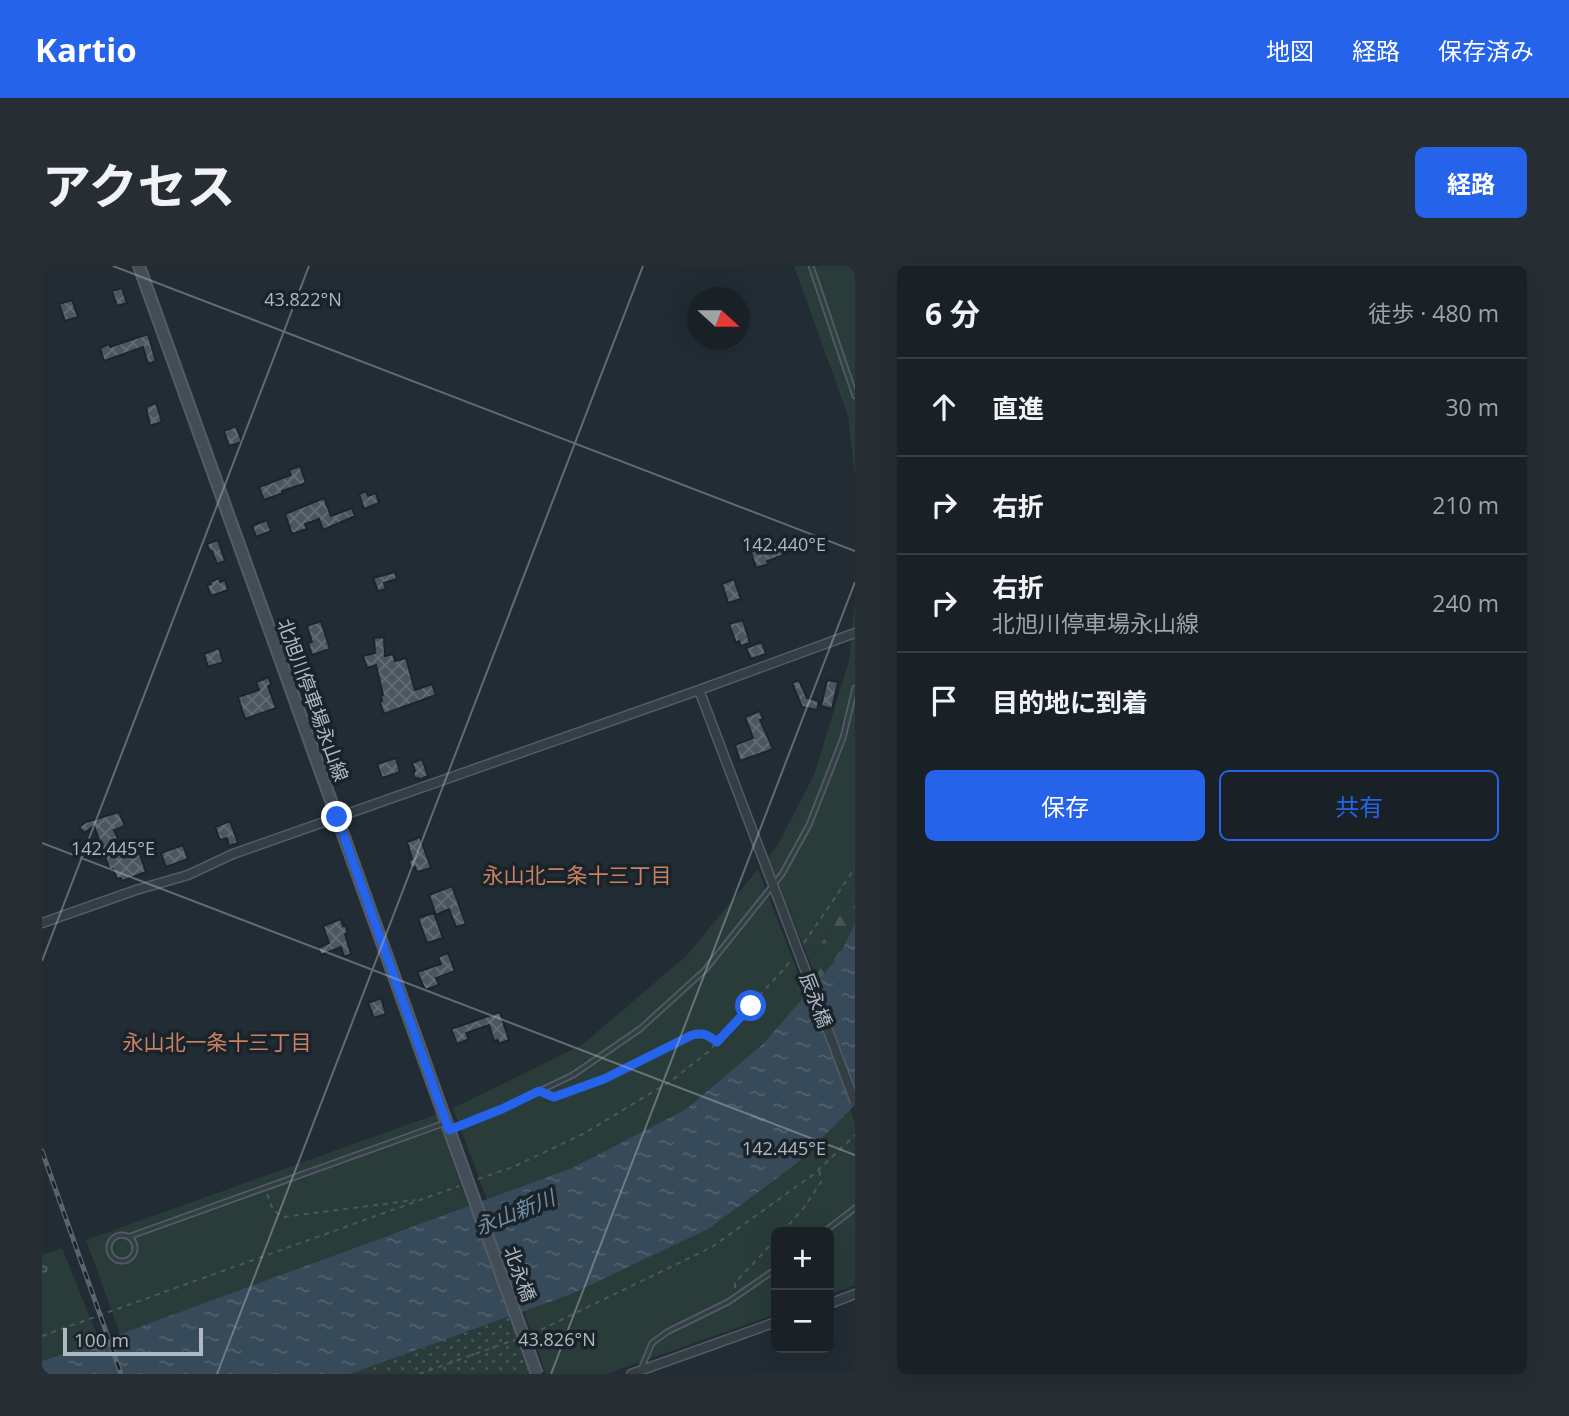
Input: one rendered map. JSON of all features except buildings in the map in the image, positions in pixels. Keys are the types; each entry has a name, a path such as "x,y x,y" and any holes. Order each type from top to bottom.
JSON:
{"main road":[{"name":"北旭川停車場永山線","path":"139,266 455,1146"},
{"name":"北永橋","path":"455,1146 537,1374"}],"street":[{"path":"42,923 188,874 233,854 855,633"},
{"name":"辰永橋","path":"699,690 855,1102"},
{"path":"834,1302 855,1294"},
{"path":"631,1374 771,1324"}],"lane":[{"path":"811,266 855,396"},
{"path":"128,1237 134,1243 132,1255 122,1261 114,1259 110,1244 116,1237 128,1237 264,1188 502,1109 573,1075 640,1029 705,970 782,874 809,825 843,738 855,688"},
{"path":"830,1227 855,1208"},
{"path":"641,1370 652,1343 667,1332 735,1297 771,1272"}],"path":[{"path":"805,942 855,868"},
{"path":"478,1179 513,1167 583,1134 671,1081 708,1052 797,952"},
{"path":"539,1091 554,1097 604,1079 700,1033 706,1033 717,1042"},
{"path":"529,1335 712,1247 819,1169 855,1135"},
{"path":"787,1227 803,1209 821,1182 819,1169"},
{"path":"42,1336 466,1183"},
{"path":"264,1188 273,1210 283,1217 420,1199"},
{"path":"735,1297 736,1283 771,1244"},
{"path":"419,1374 516,1339"}],"green space":[{"path":"794,266 855,266 855,477 848,416"},
{"path":"855,602 855,884 830,931 809,960 768,857 777,846 814,775 849,661"},
{"path":"758,869 806,994 763,1044 686,1109 572,1168 487,1200 453,1108 582,1045 687,955"},
{"path":"855,884 855,923 839,956 819,980 809,960 830,931"},
{"path":"850,1109 855,1122 855,1285 834,1293 834,1227 771,1227 771,1316 607,1374 546,1374 524,1311 569,1295 796,1164"},
{"path":"437,1114 468,1206 120,1334 86,1240"},
{"path":"62,1248 99,1340 42,1361 42,1255"},
{"path":"509,1317 530,1374 350,1374"}],"water":[{"name":"永山新川","path":"855,923 855,1105 796,1164 708,1229 569,1295 350,1374 42,1374 42,1361 572,1168 686,1109 763,1044 839,956"}],"railway":[{"path":"42,1151 121,1374"}],"district":[{"name":"永山北二条十三丁目","path":"577,876"},
{"name":"永山北一条十三丁目","path":"217,1043"}],"route":[{"path":"337,817 449,1130 539,1091 554,1097 604,1079 692,1035 706,1033 717,1042 751,1006"}]}
